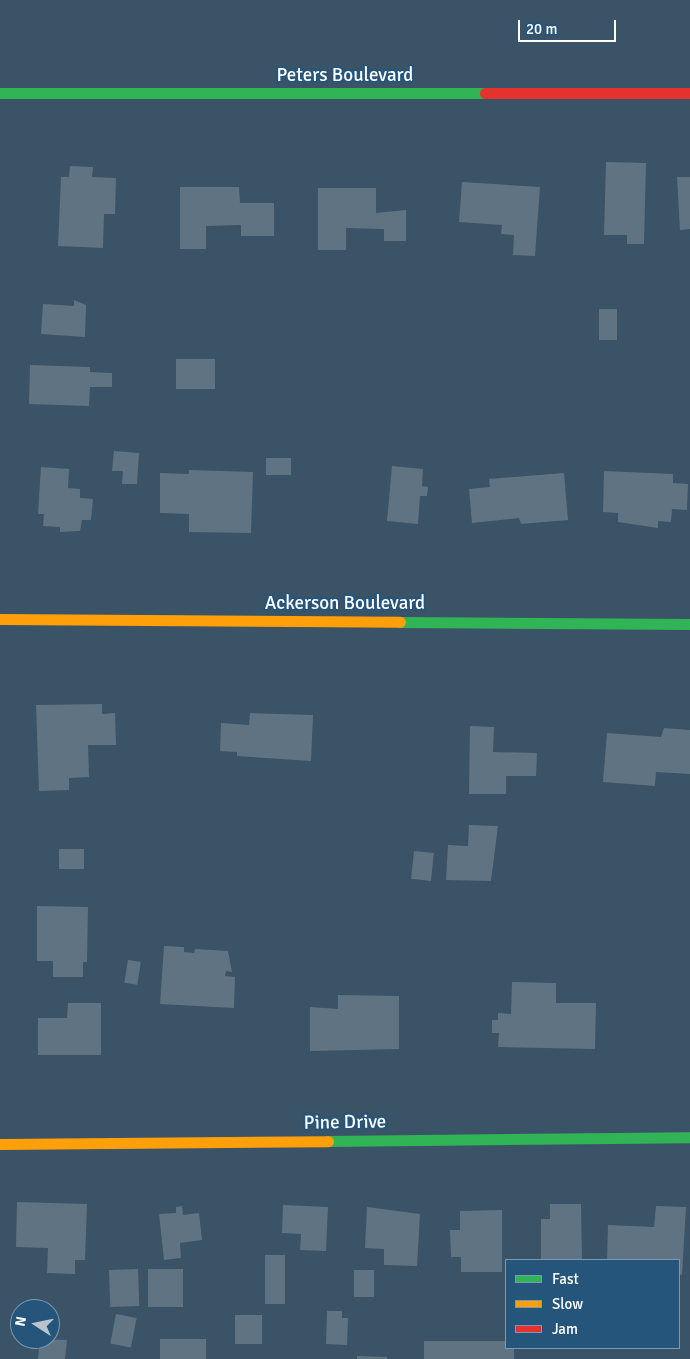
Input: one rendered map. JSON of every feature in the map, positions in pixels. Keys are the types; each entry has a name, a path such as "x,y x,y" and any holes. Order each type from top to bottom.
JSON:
{"street":[{"name":"Peters Boulevard","path":"0,93 690,94"},
{"name":"Ackerson Boulevard","path":"0,620 690,624"},
{"name":"Pine Drive","path":"0,1144 690,1137"}],"building":[{"path":"606,162 646,163 644,244 627,244 627,235 604,235"},
{"path":"70,166 93,167 92,177 116,178 115,214 104,214 103,248 58,246 61,177 69,177"},
{"path":"677,177 690,177 690,229 680,230"},
{"path":"462,182 540,187 535,256 513,255 514,235 501,234 502,225 459,222"},
{"path":"180,187 239,187 240,203 274,203 274,236 241,236 241,225 206,226 206,249 180,249"},
{"path":"318,188 376,188 376,213 406,210 406,241 384,241 384,229 346,228 346,250 318,250"},
{"path":"74,300 86,305 85,337 41,334 43,304 74,306"},
{"path":"599,309 617,309 617,340 599,340"},
{"path":"176,359 215,359 215,389 176,389"},
{"path":"30,365 90,367 90,372 112,373 112,387 90,387 89,406 29,404"},
{"path":"114,451 139,453 137,484 122,484 123,471 112,471"},
{"path":"266,458 291,458 291,475 266,475"},
{"path":"392,466 423,469 422,486 428,487 427,496 420,496 418,524 387,521"},
{"path":"41,467 69,469 68,488 80,489 80,498 93,499 91,520 82,520 80,531 60,532 60,527 43,526 44,514 38,514"},
{"path":"189,470 253,472 251,533 189,532 189,514 160,513 160,473 189,474"},
{"path":"604,471 673,474 673,483 688,484 687,510 672,509 671,522 658,521 658,528 618,522 618,513 603,512"},
{"path":"564,473 568,520 521,524 519,518 472,523 469,489 490,487 489,479"},
{"path":"102,704 102,714 115,713 116,745 88,745 89,777 69,778 69,790 39,791 36,705"},
{"path":"250,713 313,715 311,761 237,756 237,752 220,751 221,723 249,725"},
{"path":"470,726 494,727 493,752 537,753 536,776 506,776 506,794 469,794"},
{"path":"664,728 690,730 690,774 656,772 655,786 603,782 607,733 661,737"},
{"path":"469,825 498,826 491,881 446,880 448,845 468,846"},
{"path":"59,849 84,849 84,869 59,869"},
{"path":"414,851 434,853 431,881 411,879"},
{"path":"37,906 88,907 87,962 83,962 83,977 53,977 53,961 37,961"},
{"path":"164,946 184,947 184,952 194,953 195,949 228,951 232,972 226,971 225,976 235,977 234,1008 160,1004"},
{"path":"128,960 141,962 137,985 124,983"},
{"path":"512,982 556,983 556,1003 596,1003 595,1049 498,1047 499,1033 492,1033 492,1020 498,1020 498,1013 511,1014"},
{"path":"338,995 399,996 399,1049 310,1051 310,1007 338,1009"},
{"path":"68,1003 101,1003 101,1055 38,1055 38,1018 67,1018"},
{"path":"17,1202 87,1204 85,1260 75,1260 75,1274 47,1273 48,1248 16,1247"},
{"path":"550,1204 581,1204 582,1259 541,1259 541,1219 550,1219"},
{"path":"283,1205 328,1207 326,1251 300,1250 301,1234 282,1233"},
{"path":"182,1206 183,1215 199,1213 202,1240 180,1243 181,1258 164,1260 159,1214 176,1213 176,1207"},
{"path":"656,1206 686,1207 682,1275 680,1274 680,1259 607,1259 608,1225 654,1227"},
{"path":"367,1207 420,1214 417,1266 384,1265 384,1249 365,1248"},
{"path":"502,1210 502,1272 461,1272 461,1257 451,1257 450,1230 460,1230 460,1211"},
{"path":"265,1255 285,1255 285,1304 265,1304"},
{"path":"138,1269 139,1306 110,1307 109,1270"},
{"path":"148,1269 183,1269 183,1307 148,1307"},
{"path":"354,1270 374,1270 374,1297 354,1297"},
{"path":"327,1311 342,1311 342,1318 348,1318 347,1345 326,1344"},
{"path":"116,1314 137,1318 131,1347 110,1343"},
{"path":"235,1315 262,1315 262,1344 235,1344"},
{"path":"160,1339 206,1339 206,1359 160,1359"},
{"path":"60,1340 67,1340 65,1359 38,1359 39,1349 60,1349"},
{"path":"424,1341 505,1341 505,1349 514,1349 514,1359 424,1359"},
{"path":"357,1356 387,1357 387,1359 357,1359"}],"traffic: fast":[{"path":"0,93 485,93"},
{"path":"400,622 690,624"},
{"path":"328,1141 690,1137"}],"traffic: slow":[{"path":"0,619 400,622"},
{"path":"0,1144 328,1141"}],"traffic: jam":[{"path":"485,93 690,93"}]}
